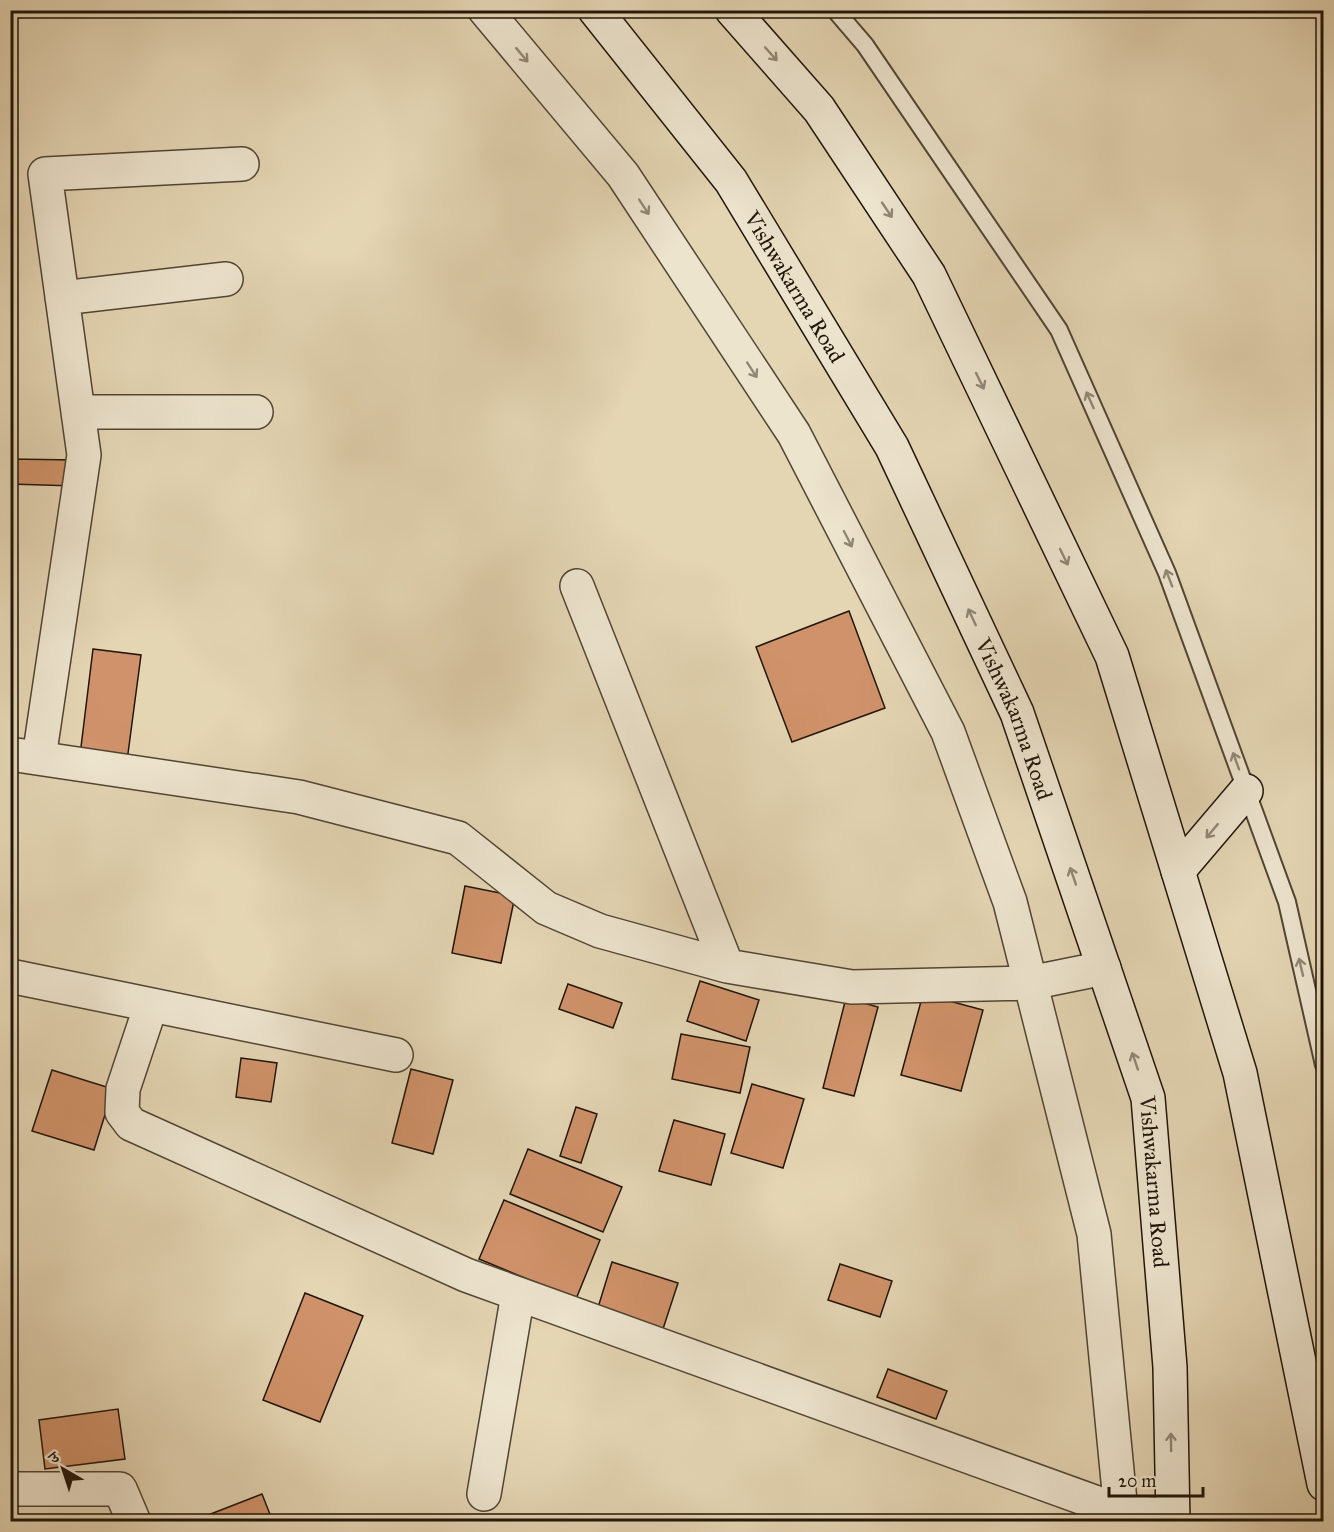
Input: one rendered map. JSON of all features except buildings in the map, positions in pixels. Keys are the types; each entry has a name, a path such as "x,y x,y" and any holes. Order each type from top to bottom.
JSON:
{"street":[{"path":"485,10 623,175 794,434 948,732 1010,903 1094,1234 1122,1517"},
{"name":"Vishwakarma Road","path":"595,10 731,181 892,447 1017,712 1148,1098 1170,1367 1173,1518"},
{"path":"732,10 819,109 929,275 1112,656 1240,1073 1323,1484"},
{"path":"242,164 45,174 84,455 25,756 299,796 458,838 546,908 600,931 727,966 852,987 1030,982 1104,968"},
{"path":"62,298 226,279"},
{"path":"78,412 256,412"},
{"path":"577,586 727,966"},
{"path":"1178,871 1246,791"},
{"path":"10,976 396,1055"},
{"path":"151,1005 123,1089 122,1112 130,1124 465,1275 1122,1517 1173,1518"},
{"path":"484,1494 518,1294"},
{"path":"10,1489 120,1489 134,1521"}],"lane":[{"path":"835,10 865,45 1059,330 1167,573 1287,902 1323,1065"}]}
